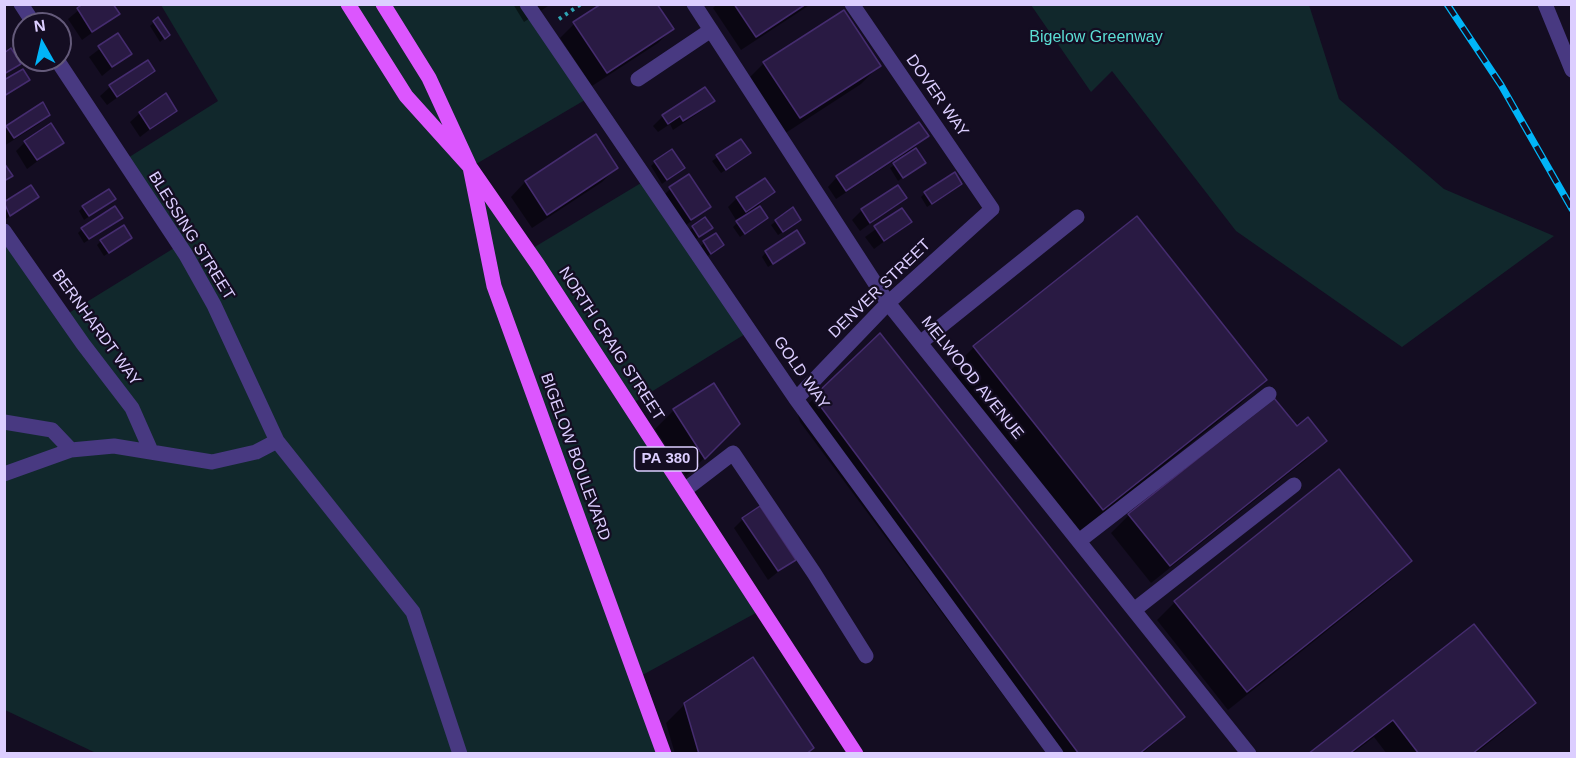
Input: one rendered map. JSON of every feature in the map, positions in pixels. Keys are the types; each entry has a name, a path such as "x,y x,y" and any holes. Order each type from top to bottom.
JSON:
{"main road":[{"name":"PA 380","path":"348,4 406,96 470,167"},
{"name":"BIGELOW BOULEVARD","path":"383,4 429,78 470,167 494,286 664,753"},
{"name":"NORTH CRAIG STREET","path":"470,167 686,489 856,753"}],"street":[{"name":"GOLD WAY","path":"527,4 796,399 1056,753"},
{"name":"MELWOOD AVENUE","path":"694,4 888,303 1250,753"},
{"name":"DOVER WAY","path":"852,4 992,209"},
{"path":"1545,4 1572,70"},
{"path":"638,79 711,30"},
{"name":"BLESSING STREET","path":"65,72 186,255 214,305 277,441 413,612 460,753"},
{"name":"DENVER STREET","path":"796,399 888,303 992,209"},
{"path":"920,343 1077,217"},
{"name":"BERNHARDT WAY","path":"4,231 83,344 132,408 151,451"},
{"path":"1079,541 1269,394"},
{"path":"4,422 52,430 71,450"},
{"path":"4,474 71,450 114,446 212,462 256,452 277,441"},
{"path":"686,489 734,453 866,656"},
{"path":"1134,610 1294,485"}],"path":[{"path":"543,30 581,4"}],"green space":[{"path":"161,5 527,5 590,97 471,167 528,251 646,180 750,331 630,405 763,609 637,678 664,753 96,753 5,710 4,231 64,316 179,245 123,161 218,101"},
{"name":"Bigelow Greenway","path":"1031,5 1309,5 1339,99 1444,189 1554,236 1402,347 1236,231 1112,71 1091,92"}],"building":[{"path":"83,4 113,4 120,14 92,32 77,8"},
{"path":"601,4 657,4 674,29 607,73 573,22"},
{"path":"734,4 806,4 756,37"},
{"path":"844,10 881,66 800,118 763,62"},
{"path":"158,17 170,35 165,39 153,21"},
{"path":"118,33 132,54 112,67 98,46"},
{"path":"11,48 12,50 12,69 4,74 4,53"},
{"path":"148,60 155,71 117,97 109,85"},
{"path":"18,72 25,72 30,80 4,96 4,80"},
{"path":"705,87 715,101 683,121 680,116 668,124 662,115"},
{"path":"166,93 177,111 150,129 139,112"},
{"path":"43,102 50,115 14,138 6,126"},
{"path":"919,122 929,136 846,191 836,176"},
{"path":"51,123 64,143 37,160 24,141"},
{"path":"596,134 618,168 547,215 525,181"},
{"path":"741,139 751,153 726,170 716,155"},
{"path":"916,148 926,163 903,178 893,163"},
{"path":"672,149 685,168 667,180 654,161"},
{"path":"4,163 13,176 4,181"},
{"path":"955,172 962,184 932,204 924,192"},
{"path":"689,174 711,207 691,220 669,187"},
{"path":"765,178 775,192 746,212 736,197"},
{"path":"31,185 39,197 10,216 4,202"},
{"path":"898,185 907,198 870,223 861,209"},
{"path":"109,189 116,199 89,216 82,206"},
{"path":"115,206 123,218 89,239 81,228"},
{"path":"760,206 768,218 745,234 736,221"},
{"path":"793,207 801,220 783,232 775,220"},
{"path":"902,208 912,222 884,241 874,226"},
{"path":"1137,216 1267,380 1103,510 973,346"},
{"path":"705,217 713,228 699,237 692,226"},
{"path":"124,225 132,238 109,253 100,240"},
{"path":"797,230 805,243 773,264 765,251"},
{"path":"716,233 724,245 711,254 703,241"},
{"path":"880,333 1185,717 1139,754 1079,754 818,403 815,395"},
{"path":"714,383 740,424 705,459 673,409"},
{"path":"1274,398 1297,426 1308,417 1327,441 1170,566 1128,514"},
{"path":"1339,469 1412,561 1247,692 1174,601"},
{"path":"760,506 796,560 778,571 742,518"},
{"path":"1474,624 1536,703 1472,754 1419,754 1393,720 1349,754 1308,754"},
{"path":"753,657 814,748 806,754 699,754 684,703"}],"railway":[{"path":"1447,4 1501,85 1572,209"}]}
